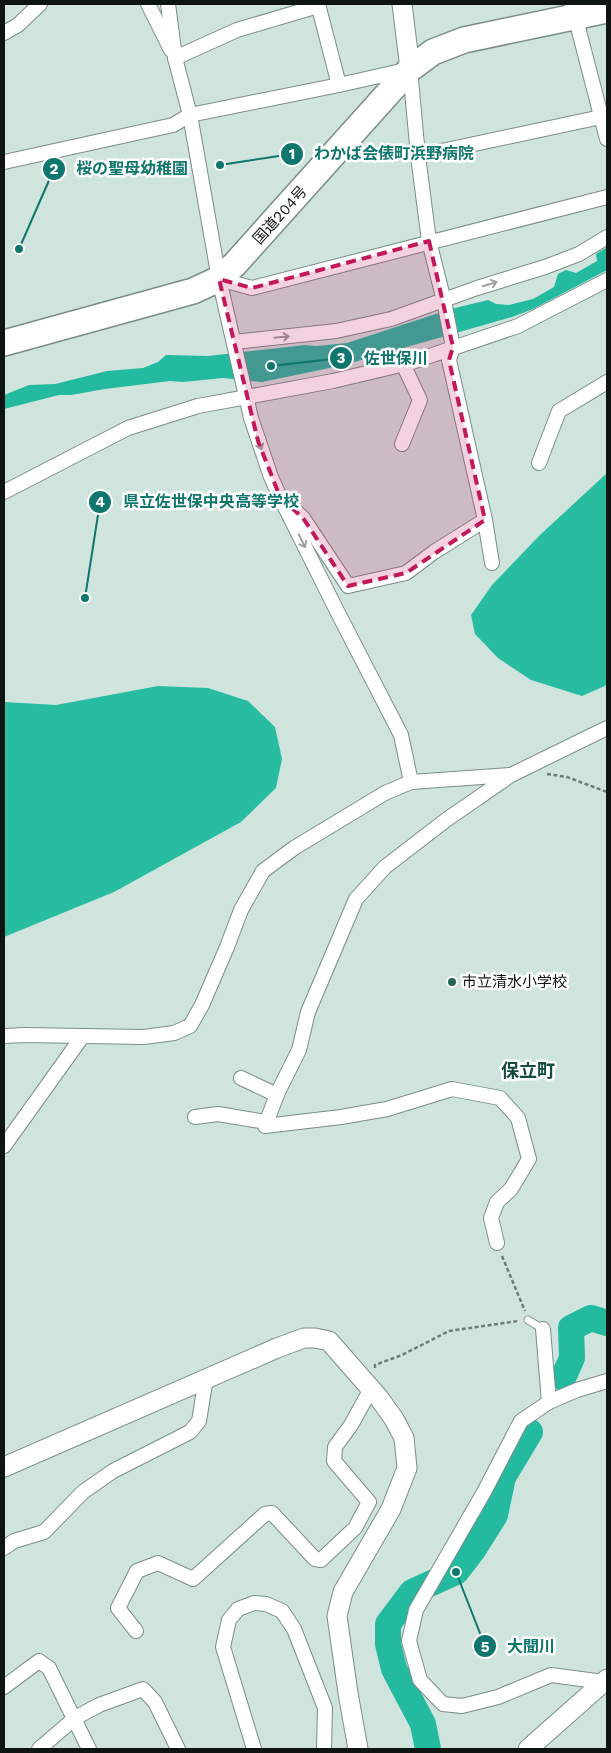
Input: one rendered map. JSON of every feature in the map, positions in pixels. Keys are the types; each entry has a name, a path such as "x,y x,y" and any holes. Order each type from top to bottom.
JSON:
{"highway":[{"name":"国道204号","path":"4,343 193,291 219,279 235,264 410,68 433,52 464,40 573,10 607,10"}],"street":[{"path":"4,33 18,25 40,4"},
{"path":"148,4 175,58"},
{"path":"168,4 175,58 190,115 219,279 245,397 271,477 280,497 401,735 411,782"},
{"path":"402,4 429,241 453,347 449,360 485,520 492,563"},
{"path":"175,58 237,30 318,5 339,86"},
{"path":"573,10 607,139"},
{"path":"4,162 173,125 190,115 339,86 410,68"},
{"path":"418,156 601,117"},
{"path":"219,279 252,288 429,241 607,197"},
{"path":"235,347 336,331 392,319 579,254 607,237"},
{"path":"4,492 128,428 198,406 333,381 403,364 518,326 607,280"},
{"path":"402,444 420,400 403,364"},
{"path":"539,463 559,411 607,382"},
{"path":"280,497 303,518 348,586 406,573 434,552 485,520"},
{"path":"497,1243 491,1218 497,1202 511,1190 529,1160 518,1118 500,1098 452,1089 377,1111 265,1126 277,1095 299,1050 308,1012 356,899 385,867 446,820 511,775 607,728"},
{"path":"4,1036 144,1037 174,1033 190,1026 202,1005 241,910 263,872 294,848 385,793 411,782 511,775"},
{"path":"4,1146 82,1037"},
{"path":"241,1078 277,1095"},
{"path":"195,1117 218,1114 266,1122"},
{"path":"543,1329 549,1402"},
{"path":"4,1467 206,1378 304,1338 329,1341 375,1393 394,1419 404,1438 407,1468 391,1509 343,1592 337,1616 358,1749"},
{"path":"4,1548 14,1542 44,1532 83,1492 113,1471 190,1432 199,1421 206,1378"},
{"path":"606,1681 552,1675 498,1697 462,1706 443,1704 420,1680 409,1641 416,1610 484,1492 521,1421 549,1402 577,1390 607,1381"},
{"path":"136,1631 118,1608 137,1571 158,1563 193,1579 265,1514 272,1513 315,1560 321,1560 355,1528 369,1502 334,1461 336,1447 375,1393"},
{"path":"254,1749 223,1647 228,1620 238,1609 254,1603 266,1604 282,1611 294,1629 325,1708 324,1749"},
{"path":"4,1687 39,1661 49,1668 75,1718 88,1749"},
{"path":"528,1749 606,1681"},
{"path":"39,1749 75,1718 99,1705 143,1689 155,1702 178,1749"}],"lane":[{"path":"528,1320 543,1329"}],"path":[{"path":"525,768 539,773 567,777 607,792"},
{"path":"375,1393 375,1365 402,1355 449,1331 528,1320 497,1243"}],"highlighted area":[{"path":"429,241 453,347 449,360 485,520 406,573 348,586 303,518 280,497 258,441 219,279 252,288"}],"shaded area":[{"path":"607,247 607,270 533,309 512,317 344,365 262,382 223,378 183,382 170,381 105,389 71,395 59,395 4,409 4,395 29,385 55,384 107,371 143,368 158,362 166,355 208,356 305,345 316,346 347,343 451,309 488,300 496,304 509,305 533,299 554,287 558,274 566,270 576,273 597,261 596,254"},
{"path":"607,473 607,685 582,696 531,680 498,658 475,634 471,615 492,585 540,535"},
{"path":"158,686 208,688 248,701 275,727 282,759 276,788 241,822 114,892 4,937 4,702 56,705"}],"waterway":[{"path":"563,1378 572,1358 571,1328 591,1318 607,1323"},
{"path":"428,1749 423,1724 394,1669 388,1644 388,1624 412,1592 456,1572 473,1550 495,1515 503,1477 530,1432"}],"place":[{"name":"わかば会俵町浜野病院","path":"220,165"},
{"name":"桜の聖母幼稚園","path":"19,249"},
{"name":"佐世保川","path":"271,366"},
{"name":"県立佐世保中央高等学校","path":"85,598"},
{"name":"市立清水小学校","path":"452,982"},
{"name":"大聞川","path":"456,1572"}],"district":[{"name":"保立町","path":"528,1071"}]}
